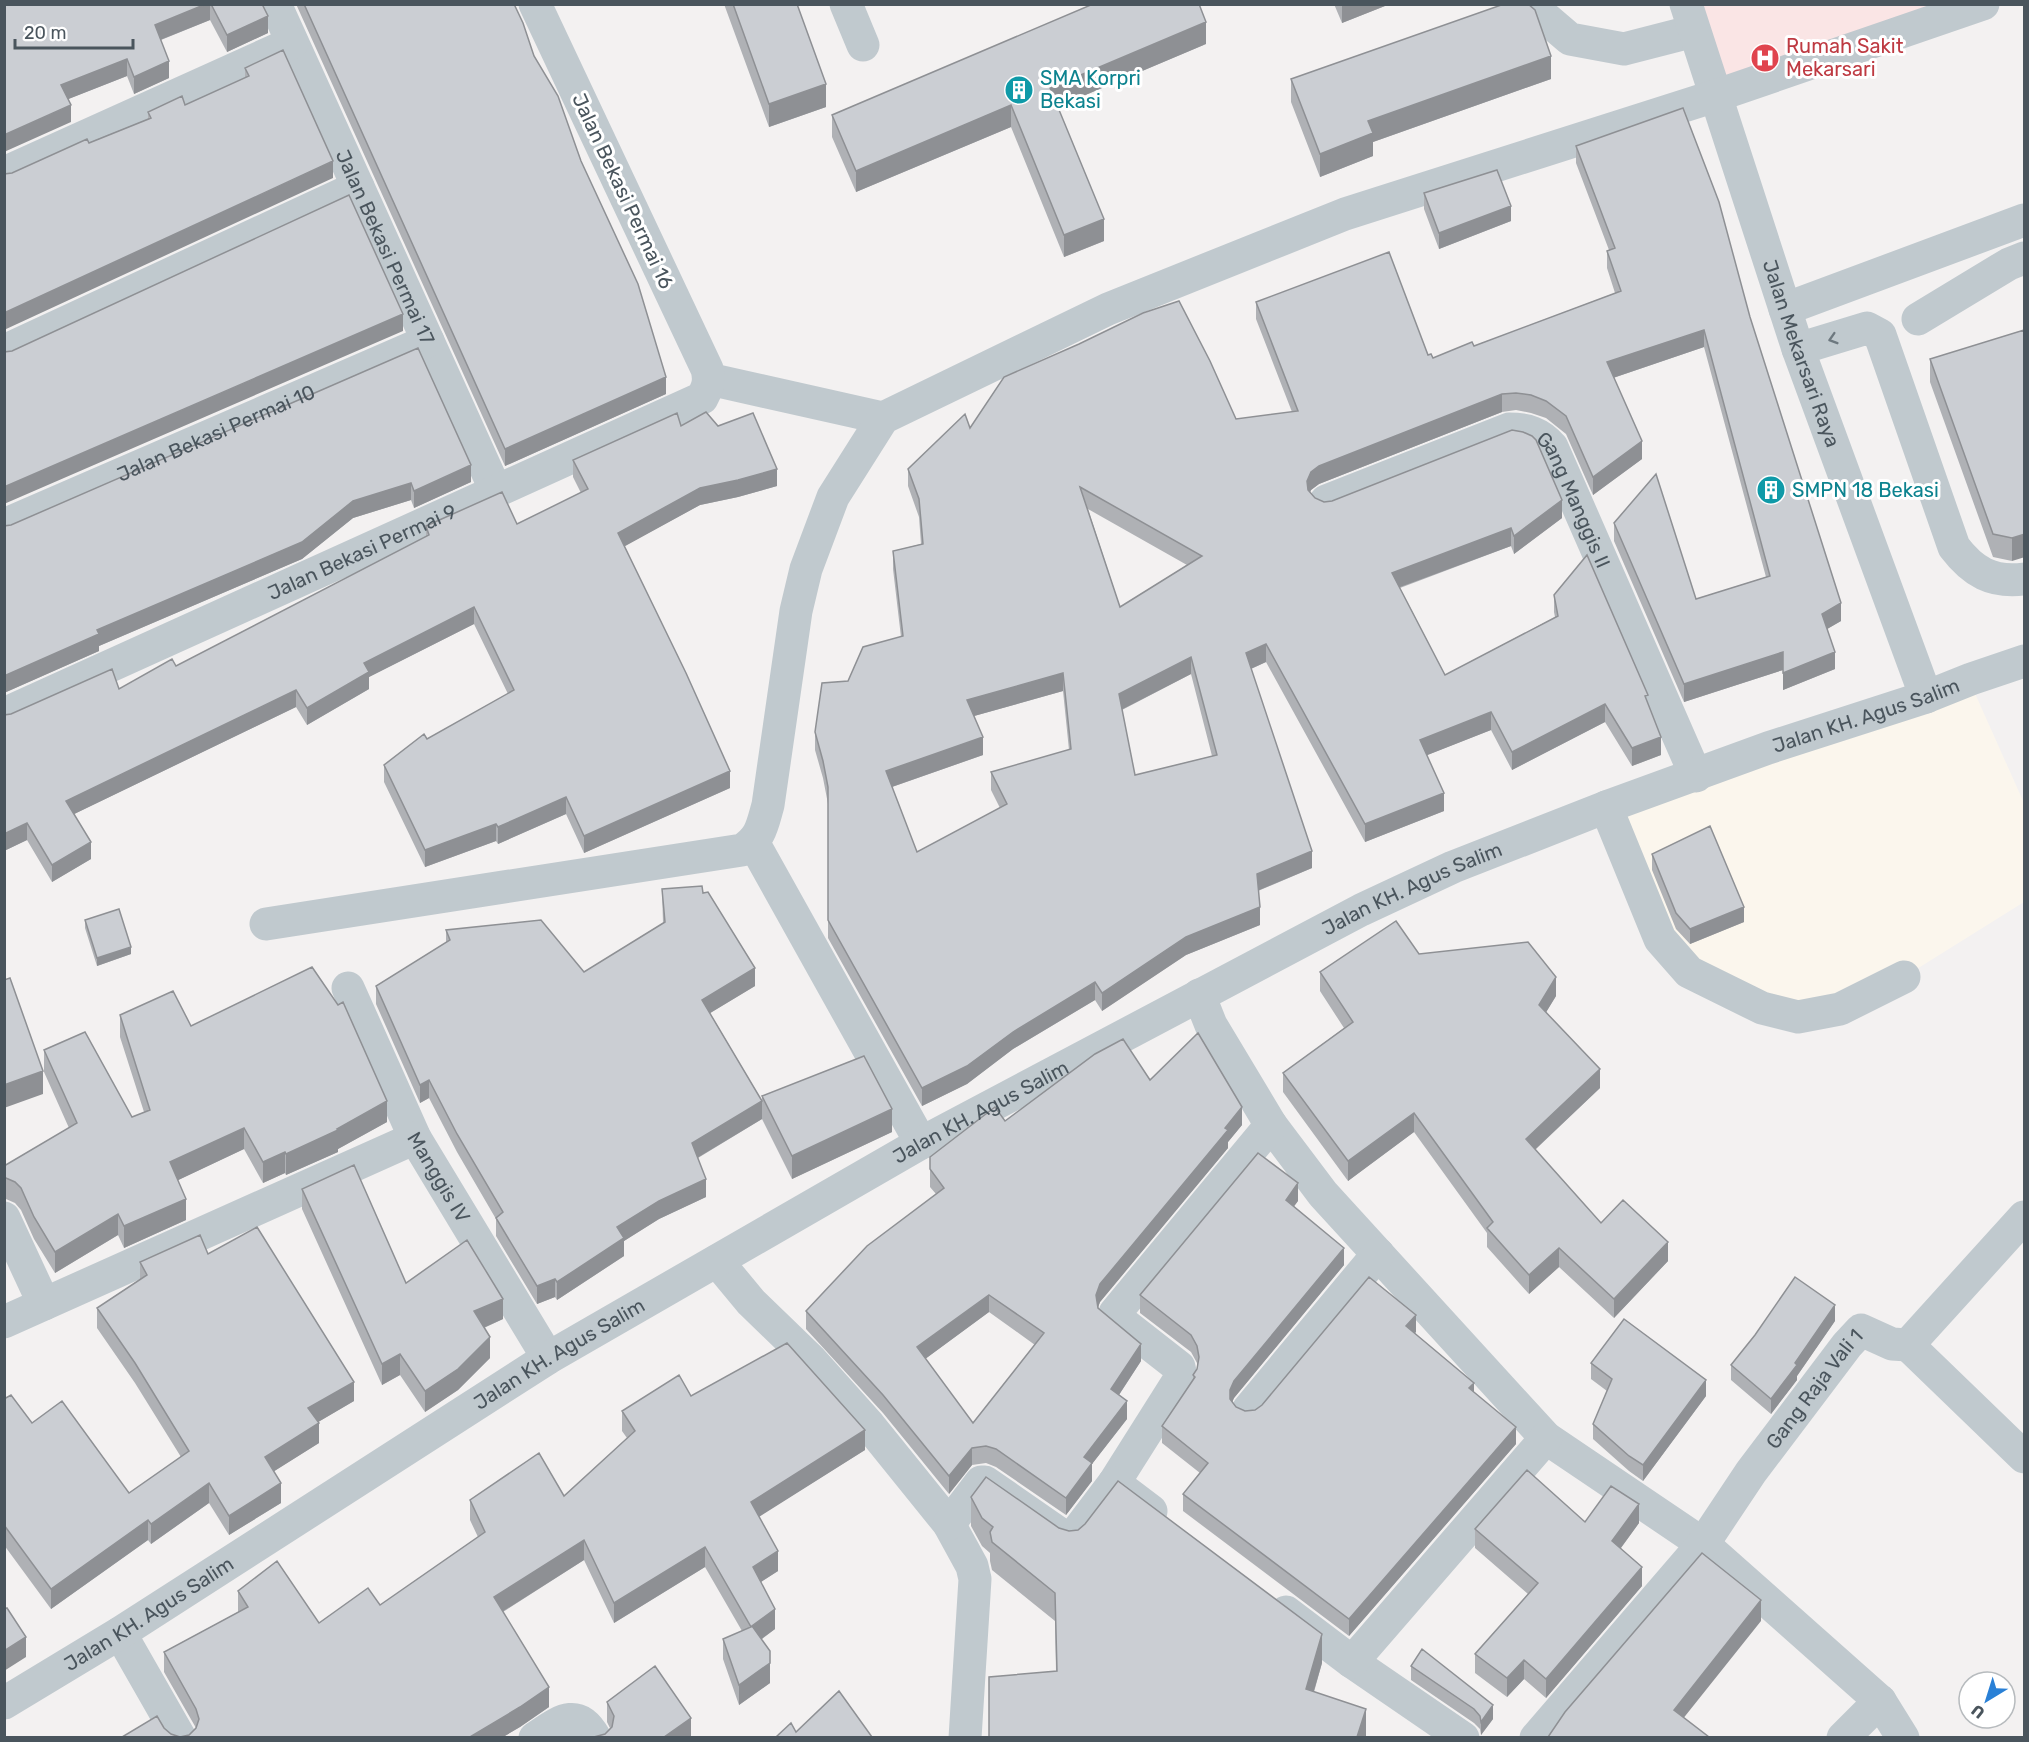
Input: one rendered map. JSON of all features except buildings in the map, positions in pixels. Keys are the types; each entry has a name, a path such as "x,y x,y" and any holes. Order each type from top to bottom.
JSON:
{"street":[{"name":"Jalan Bekasi Permai 17","path":"275,4 496,491"},
{"name":"Jalan Bekasi Permai 16","path":"535,4 707,369 709,379"},
{"path":"846,4 863,45"},
{"path":"1529,4 1570,39 1624,49 1690,18"},
{"path":"266,924 742,850 753,843 759,834 768,805 796,611 806,569 833,497 883,418 1108,309 1345,214 1715,96 1983,4"},
{"name":"Jalan Mekarsari Raya","path":"1690,18 1798,349 1926,697"},
{"path":"4,173 292,43"},
{"path":"4,351 358,187"},
{"path":"1785,309 2025,220"},
{"path":"1918,319 2009,264 2025,258"},
{"path":"1798,349 1868,328 1880,334 1954,547 1966,563 1985,575 2006,581 2025,579"},
{"name":"Jalan Bekasi Permai 10","path":"4,525 428,341"},
{"path":"709,379 883,418"},
{"name":"Jalan Bekasi Permai 9","path":"4,714 702,398 708,387 709,379"},
{"name":"Gang Manggis II","path":"1326,501 1509,429 1532,431 1544,438 1552,447 1696,776"},
{"name":"Jalan KH. Agus Salim","path":"4,1703 120,1633 548,1358 921,1143 1361,910 1453,867 1606,807 1768,748 1926,697 2025,661"},
{"path":"1606,807 1660,939 1689,972 1762,1008 1798,1017 1840,1009 1904,977"},
{"path":"753,843 921,1143"},
{"name":"Manggis IV","path":"348,988 415,1138 548,1358"},
{"path":"1199,994 1211,1025 1270,1125 1323,1194 1546,1438 1703,1544 1880,1701 1903,1737"},
{"path":"949,1524 981,1482 985,1482 1070,1541 1113,1483 1181,1377 1179,1368 1115,1317 1115,1313 1270,1125"},
{"path":"4,1322 415,1138"},
{"path":"2025,1217 1908,1345 2025,1457"},
{"path":"4,1218 45,1304"},
{"path":"1248,1410 1378,1254"},
{"path":"717,1261 750,1302 810,1359 869,1425 949,1524 972,1566 975,1579 957,1733"},
{"name":"Gang Raja Vali 1","path":"1703,1544 1751,1472 1847,1345 1861,1330 1892,1344 1908,1345"},
{"path":"1352,1662 1546,1438"},
{"path":"1113,1483 1171,1526"},
{"path":"1536,1737 1703,1544"},
{"path":"1266,1597 1352,1662 1463,1737"},
{"path":"120,1633 180,1737"},
{"path":"1843,1737 1880,1701"},
{"path":"535,1737 566,1719 577,1719 583,1722 595,1737"}],"shaded area":[{"name":"Rumah Sakit Mekarsari","path":"1686,4 1983,5 1715,96"},
{"path":"1973,689 2024,803 2024,902 1904,977 1798,1017 1689,972 1606,807"}],"place":[{"name":"Rumah Sakit Mekarsari","path":"1765,58"},
{"name":"SMA Korpri Bekasi","path":"1019,90"},
{"name":"SMPN 18 Bekasi","path":"1771,490"}]}
